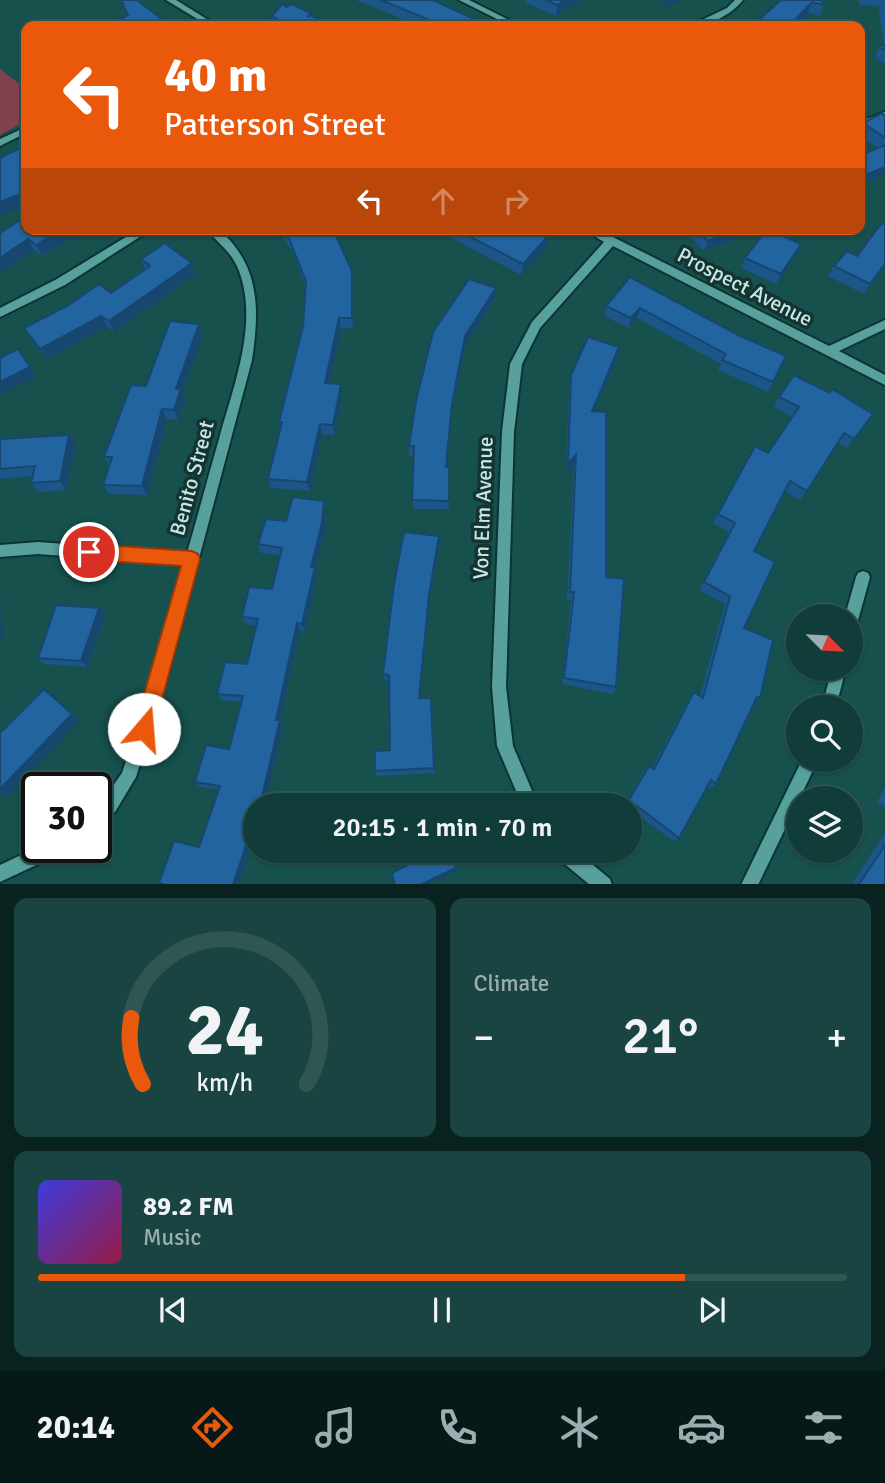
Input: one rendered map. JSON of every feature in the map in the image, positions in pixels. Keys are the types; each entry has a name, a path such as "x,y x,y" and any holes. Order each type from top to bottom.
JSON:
{"street":[{"path":"170,0 206,21"},
{"path":"463,0 507,21"},
{"path":"474,5 482,0"},
{"path":"705,21 730,10 739,0"},
{"path":"865,123 885,115"},
{"path":"0,143 21,132"},
{"path":"0,313 61,282 137,235"},
{"name":"Benito Street","path":"112,803 128,777 159,682 246,360 252,328 253,301 248,276 234,252 217,235"},
{"name":"Prospect Avenue","path":"600,235 885,380"},
{"name":"Von Elm Avenue","path":"525,793 505,746 499,687 508,432 516,364 536,325 611,241"},
{"path":"829,351 885,324"},
{"path":"0,551 38,548 192,559"},
{"path":"856,604 863,577"},
{"path":"749,884 804,772"},
{"path":"0,874 22,863"},
{"path":"577,863 604,884"}],"shaded area":[{"path":"0,69 21,85 21,124 0,135"}],"building":[{"path":"121,0 137,0 164,21 116,21 128,15"},
{"path":"381,0 433,0 478,21 432,21"},
{"path":"545,0 565,0 557,5"},
{"path":"781,0 821,0 824,5 812,2 794,21 758,21"},
{"path":"282,4 287,7 292,4 320,21 281,21 272,16"},
{"path":"882,113 885,116 885,138 865,124"},
{"path":"885,145 885,167 865,175 865,153"},
{"path":"21,148 21,194 0,202 0,158"},
{"path":"21,219 21,235 52,235 36,245 28,239 0,258 0,233"},
{"path":"885,223 885,264 870,284 834,266 847,251 857,256 881,224"},
{"path":"286,235 336,235 352,271 352,318 339,318 325,383 341,384 333,425 320,424 307,482 268,479 303,326 306,282"},
{"path":"467,235 548,236 523,264"},
{"path":"702,235 722,235 708,241"},
{"path":"762,235 781,235 801,244 781,274 745,258"},
{"path":"165,243 192,263 109,321 101,316 40,349 24,328 69,305 99,284 111,293 150,266 141,259"},
{"path":"630,277 742,337 786,356 773,382 722,360 726,354 640,308 631,318 606,306"},
{"path":"469,279 496,288 465,336 452,404 446,467 449,467 449,501 412,500 414,446 409,446 416,401 433,332"},
{"path":"170,321 199,324 176,389 181,389 174,410 162,409 142,486 103,485 112,457 104,457 131,385 146,386"},
{"path":"588,337 619,347 592,411 606,412 606,577 624,579 616,687 564,678 574,592 570,592 576,455 568,464 571,375"},
{"path":"18,349 30,367 0,382 0,358"},
{"path":"794,375 830,393 832,389 873,414 854,439 844,433 807,491 790,481 754,551 775,562 744,628 773,640 760,698 757,697 716,784 711,780 679,838 642,810 642,793 633,793 649,766 654,769 694,692 703,698 730,596 704,582 735,523 718,514 755,446 768,453 799,407 779,397"},
{"path":"69,435 60,481 31,483 35,466 0,469 0,439"},
{"path":"293,497 324,501 322,523 311,567 315,567 302,624 297,623 276,720 280,720 263,792 243,793 243,855 233,884 159,883 174,841 199,847 220,786 195,782 206,745 229,749 243,696 217,694 225,662 247,664 258,619 242,617 249,587 272,589 282,548 258,544 266,519 286,521"},
{"path":"404,532 439,536 429,595 419,698 431,698 434,768 375,771 375,751 390,750 389,675 383,674 394,584"},
{"path":"56,605 99,608 81,661 38,658"},
{"path":"44,689 72,714 0,789 0,733"},
{"path":"885,845 885,884 859,884"},
{"path":"407,863 454,863 456,868 422,884 395,884 392,873"}],"route":[{"path":"89,552 192,559 144,729"}]}
